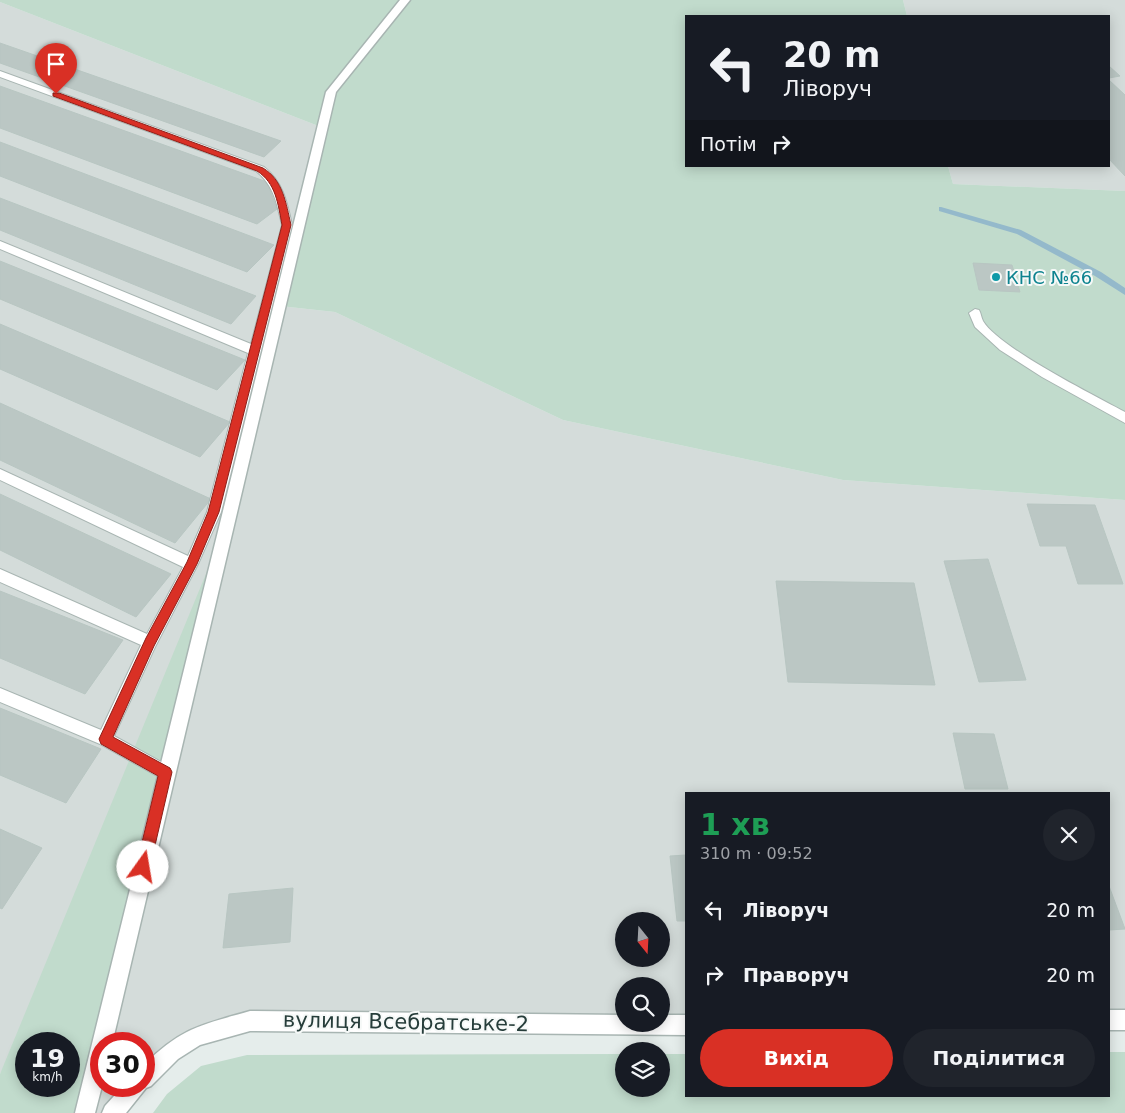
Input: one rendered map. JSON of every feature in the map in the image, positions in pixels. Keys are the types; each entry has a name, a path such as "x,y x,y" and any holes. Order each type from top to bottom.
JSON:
{"street":[{"path":"85,1113 331,92 405,0"},
{"path":"1110,1020 1125,1020"},
{"name":"вулиця Всебратське-2","path":"155,1067 171,1052 196,1036 250,1021 685,1025"},
{"path":"112,1113 127,1097"}],"lane":[{"path":"0,74 251,166 271,176 281,200 287,225 214,512 192,564 150,642 105,739"},
{"path":"0,245 255,351"},
{"path":"975,313 979,324 992,338 1013,353 1125,418"},
{"path":"0,474 192,564"},
{"path":"0,575 150,642"},
{"path":"0,695 105,739 166,772"}],"shaded area":[{"path":"903,0 1125,0 1125,191 953,184 948,167 1110,167 1110,15 907,15"},
{"path":"0,2 321,127 280,306 335,312 563,420 843,480 1125,500 1125,1020 1110,1020 1110,792 685,792 685,1025 670,1025 670,977 615,977 615,1024 250,1021 196,1036 155,1070 155,1032 104,1032 166,773 23,1032 15,1032 15,1047 0,1074"},
{"path":"90,1092 90,1097 127,1097 112,1113 85,1113"}],"green space":[{"path":"0,0 903,0 907,15 685,15 685,167 948,167 953,184 1125,191 1125,500 843,480 563,420 335,312 280,306 321,127 0,2"},
{"path":"224,530 104,1032 90,1032 90,1092 85,1113 0,1113 0,1074 15,1038 15,1097 80,1097 80,1032 17,1032"},
{"path":"1110,1052 1125,1052 1125,1113 153,1113 167,1094 201,1066 247,1055 615,1054 615,1097 670,1097 670,1054 685,1054 685,1097 1110,1097"}],"building":[{"path":"0,43 281,141 264,157 0,63"},
{"path":"1110,67 1120,76 1110,78"},
{"path":"1110,81 1125,95 1125,176 1110,160"},
{"path":"0,86 267,182 277,209 257,224 0,128"},
{"path":"0,142 274,245 247,272 0,176"},
{"path":"0,198 256,296 231,324 0,230"},
{"path":"0,261 245,360 217,390 0,299"},
{"name":"КНС №66","path":"973,263 1012,265 1020,292 979,290"},
{"path":"0,324 230,422 200,457 0,369"},
{"path":"0,403 211,499 175,543 0,460"},
{"path":"0,494 171,574 136,617 0,550"},
{"path":"1027,504 1095,505 1123,584 1078,584 1066,546 1040,546"},
{"path":"988,559 1026,680 979,682 944,561"},
{"path":"776,581 914,583 935,685 788,682"},
{"path":"0,591 123,640 85,694 0,658"},
{"path":"0,708 101,749 66,803 0,775"},
{"path":"953,733 994,734 1008,789 965,789"},
{"path":"0,829 42,848 2,909 0,908"},
{"path":"685,855 685,921 677,921 670,856"},
{"path":"293,888 290,942 223,948 229,894"},
{"path":"1110,889 1125,929 1110,930"}],"waterway":[{"path":"941,209 1019,232 1098,274 1125,292"}],"place":[{"name":"КНС №66","path":"996,277"}],"route":[{"path":"56,94 260,170 271,176 281,200 287,225 214,512 192,564 150,642 105,739 166,772 143,867"}]}
